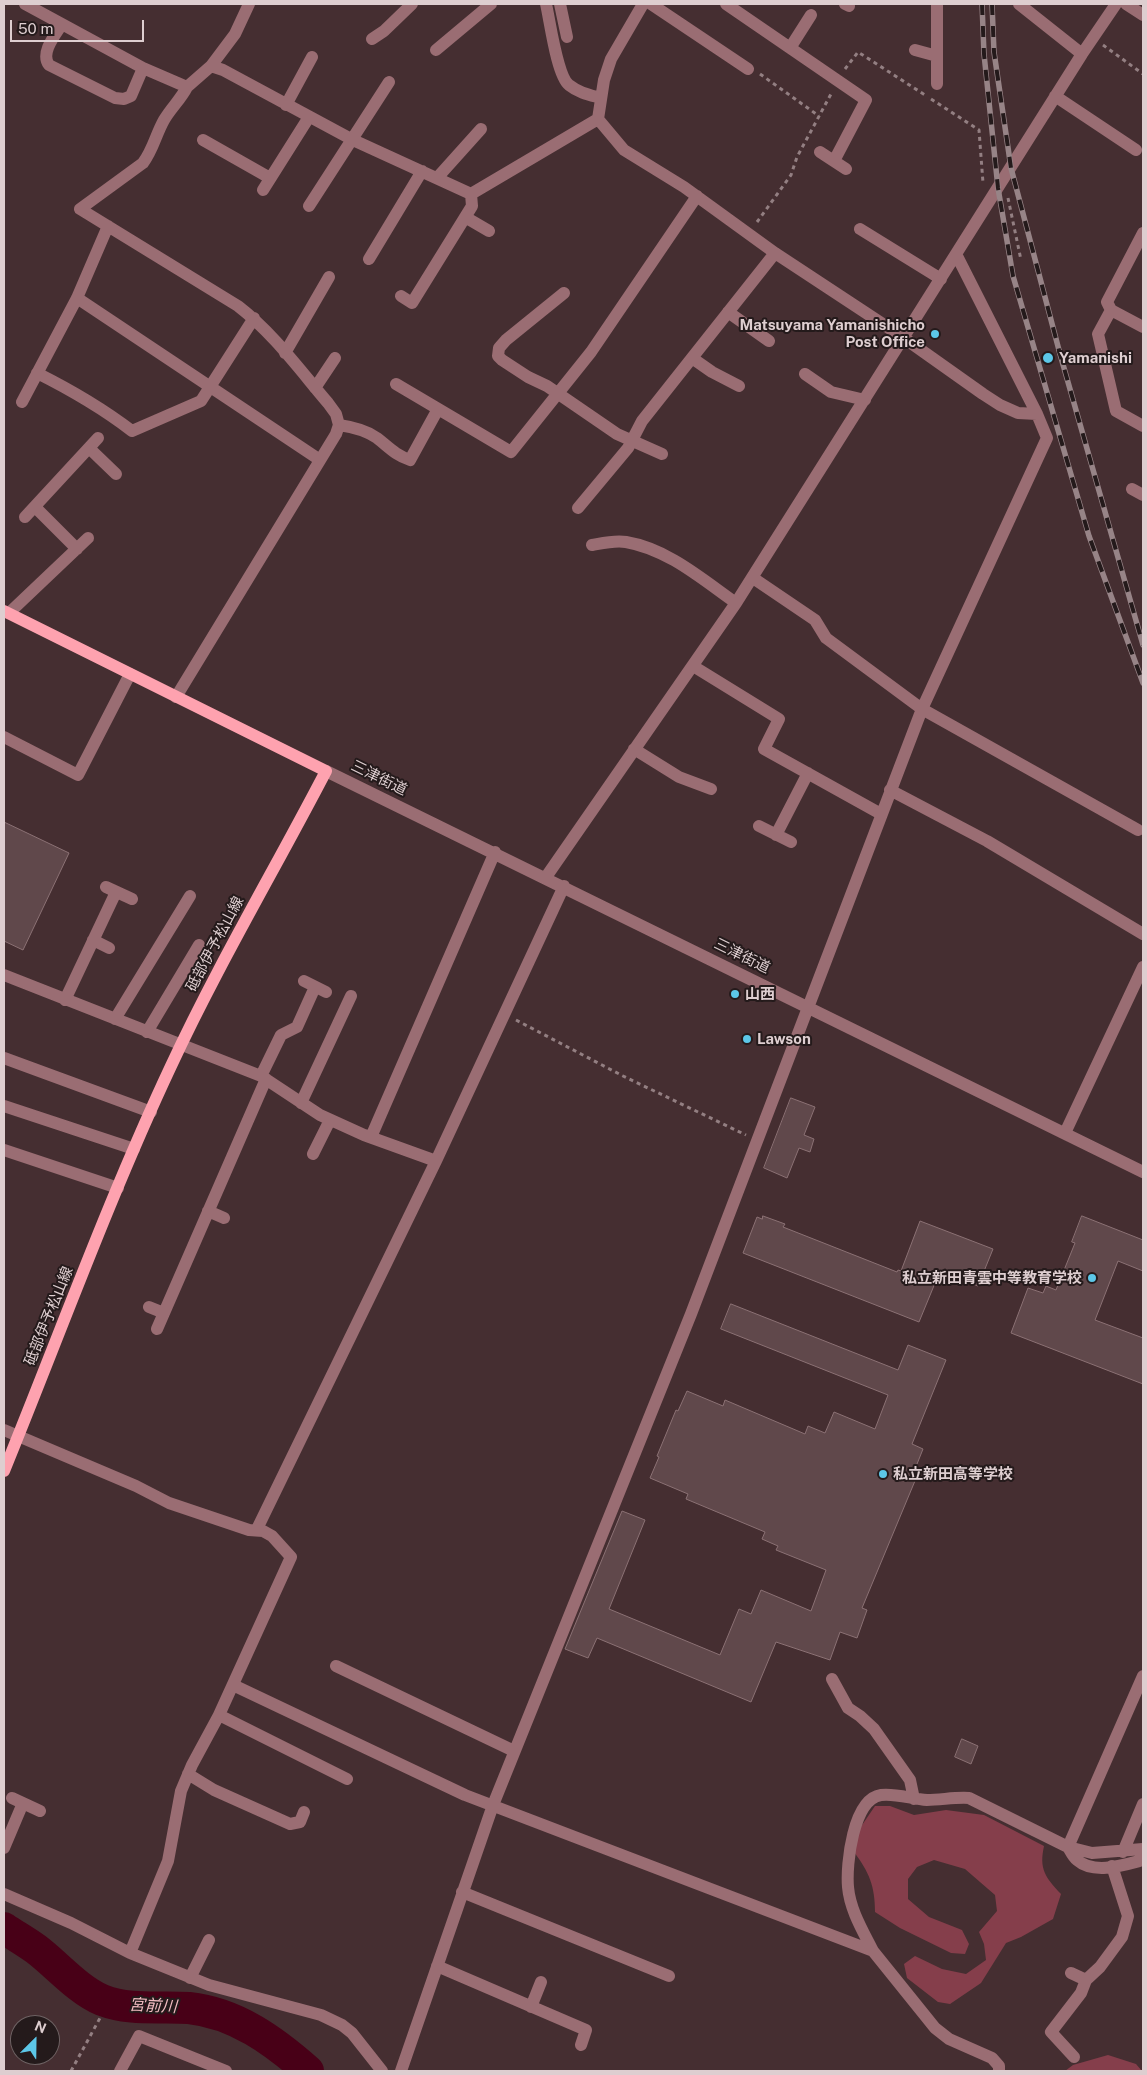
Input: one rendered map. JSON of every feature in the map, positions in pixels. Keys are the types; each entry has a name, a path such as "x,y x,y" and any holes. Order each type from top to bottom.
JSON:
{"main road":[{"path":"6,612 326,771"},
{"name":"砥部伊予松山線","path":"4,1471 134,1149 181,1045 223,962 326,771"}],"street":[{"path":"25,4 143,68 187,87"},
{"path":"176,697 340,425 336,414 268,331 254,318 238,306 80,209 143,163 150,154 164,120 180,100 187,87 212,66 235,34 249,4"},
{"path":"372,39 384,31 412,4"},
{"path":"436,50 491,4"},
{"path":"546,4 559,66 567,84 579,92 602,98"},
{"path":"560,4 567,37"},
{"path":"471,194 598,119 604,80 611,59 644,4"},
{"path":"651,4 748,69"},
{"path":"726,4 866,100 834,161"},
{"path":"937,4 937,84"},
{"path":"1018,4 1082,54"},
{"path":"546,877 753,578 1055,96 1116,4"},
{"path":"1126,4 1143,15"},
{"path":"790,48 811,15"},
{"path":"62,24 45,55 49,65 115,98 124,99 132,96 143,68"},
{"path":"915,50 937,56"},
{"path":"286,105 312,57"},
{"path":"212,66 223,70 353,140 471,194"},
{"path":"309,206 389,82"},
{"path":"1055,96 1136,150"},
{"path":"263,190 309,117"},
{"path":"598,119 624,150 697,196 775,253 904,338 1000,405 1018,413 1037,414"},
{"path":"437,178 481,129"},
{"path":"203,140 270,178"},
{"path":"820,152 846,169"},
{"path":"368,259 422,171"},
{"path":"401,296 412,303 472,206 471,194"},
{"path":"396,384 511,452 591,352 697,196"},
{"path":"465,217 488,231"},
{"path":"22,402 77,298 108,226"},
{"path":"860,229 941,279"},
{"path":"1143,233 1107,302 1111,310 1143,327"},
{"path":"578,508 632,440 642,421 775,253"},
{"path":"400,2071 493,1805 691,1314 922,709 1046,438 1037,414 956,254"},
{"path":"285,353 329,277"},
{"path":"564,293 506,340 499,348 498,356 521,373 558,393 602,424 662,454"},
{"path":"77,298 320,460"},
{"path":"1111,310 1098,334 1116,411 1143,426"},
{"path":"728,312 769,341"},
{"path":"37,373 109,413 132,431 201,401 254,318"},
{"path":"315,388 335,358"},
{"path":"692,358 712,372 739,386"},
{"path":"805,374 831,392 865,400"},
{"path":"340,425 355,427 378,438 396,455 410,460 438,409"},
{"path":"25,517 98,438"},
{"path":"89,448 116,474"},
{"path":"35,507 77,549"},
{"path":"6,612 88,538"},
{"path":"592,545 626,542 651,550 677,562 736,603"},
{"path":"753,578 815,620 826,638 922,709 1141,828"},
{"path":"693,666 779,719 764,749 881,814"},
{"path":"4,737 78,775 130,674"},
{"path":"634,749 679,777 711,790"},
{"name":"三津街道","path":"326,771 546,877 1143,1172"},
{"path":"776,835 808,773"},
{"path":"890,790 987,841 1143,934"},
{"path":"759,826 791,842"},
{"path":"371,1137 495,852"},
{"path":"257,1529 436,1161 564,886"},
{"path":"65,1000 93,940 111,889 132,898"},
{"path":"115,1019 190,896"},
{"path":"93,940 109,948"},
{"path":"147,1032 199,945"},
{"path":"1065,1132 1143,967"},
{"path":"4,975 264,1078 330,1120 436,1161"},
{"path":"157,1329 281,1035 297,1027 315,986"},
{"path":"301,1103 351,996"},
{"path":"4,1058 151,1112"},
{"path":"4,1106 134,1149"},
{"path":"313,1154 330,1120"},
{"path":"4,1150 118,1188"},
{"path":"208,1211 224,1218"},
{"path":"149,1306 164,1313"},
{"path":"4,1430 136,1486 169,1503 249,1530 257,1529 272,1536 291,1557 219,1715 188,1774 177,1806 168,1861 130,1953"},
{"path":"336,1666 514,1751"},
{"path":"1068,1847 1143,1676"},
{"path":"832,1679 848,1708 874,1729 910,1780 914,1798"},
{"path":"233,1685 465,1795 873,1951"},
{"path":"219,1715 348,1779"},
{"path":"188,1774 214,1790 290,1824 300,1822 304,1812"},
{"path":"999,2071 999,2066 992,2058 948,2039 935,2028 873,1951 854,1913 848,1887 849,1860 854,1830 860,1813 869,1801 880,1795 929,1800 956,1797 969,1798 1068,1847 1092,1853 1123,1852 1142,1859"},
{"path":"4,1848 18,1801 40,1811"},
{"path":"1123,1852 1143,1804"},
{"path":"1068,1847 1075,1859 1084,1866 1098,1868 1142,1859"},
{"path":"1074,2057 1051,2032 1081,1993 1086,1980 1100,1968 1122,1937 1128,1916 1112,1866"},
{"path":"462,1892 669,1976"},
{"path":"4,1894 71,1923 130,1953 190,1978 321,2015 342,2025 352,2033 382,2071"},
{"path":"190,1978 209,1940"},
{"path":"437,1966 586,2030 581,2045"},
{"path":"1071,1973 1086,1980"},
{"path":"531,2007 541,1982"},
{"path":"120,2071 139,2036 226,2071"}],"path":[{"path":"1093,38 1143,74"},
{"path":"748,234 791,175 797,157 837,80 858,52 979,130 982,182 993,195"},
{"path":"748,69 756,71 819,116"},
{"path":"1004,178 1021,260"},
{"path":"504,1014 623,1076 756,1140"},
{"path":"71,2071 100,2018"}],"shaded area":[{"path":"875,1806 890,1806 914,1815 946,1810 984,1815 1044,1846 1043,1867 1051,1883 1061,1894 1053,1919 1006,1943 981,1983 950,2004 938,2002 907,1978 904,1964 915,1956 942,1969 966,1974 986,1960 984,1944 979,1932 997,1911 995,1895 965,1869 934,1860 917,1867 908,1879 908,1899 929,1917 962,1930 969,1944 965,1954 951,1953 900,1928 875,1912 874,1894 870,1880 864,1866 854,1852 858,1831"},
{"path":"1108,2055 1136,2064 1142,2071 1065,2071 1073,2065"}],"building":[{"path":"4,822 69,853 23,950 4,941"},
{"path":"791,1098 815,1107 804,1135 814,1139 810,1152 799,1148 787,1178 764,1168"},
{"path":"763,1216 785,1224 783,1227 897,1272 898,1270 901,1271 920,1221 993,1249 978,1286 940,1271 919,1322 743,1253 757,1217 762,1219"},
{"path":"1082,1216 1143,1240 1143,1271 1118,1261 1095,1320 1143,1338 1143,1384 1011,1333 1028,1288 1043,1293 1046,1286 1056,1290 1075,1243 1072,1242"},
{"path":"731,1304 898,1370 908,1345 946,1360 912,1444 923,1449 913,1474 917,1476 862,1608 867,1610 857,1638 840,1632 830,1660 776,1642 751,1702 597,1638 588,1658 565,1649 622,1511 645,1520 609,1609 720,1655 739,1609 751,1614 761,1590 811,1611 826,1570 776,1550 778,1546 762,1539 765,1532 686,1499 688,1494 650,1478 659,1457 657,1456 676,1410 678,1411 687,1391 723,1406 725,1400 805,1434 808,1426 825,1433 834,1412 875,1429 888,1395 721,1329"},
{"path":"962,1739 978,1746 971,1764 955,1757"}],"waterway":[{"name":"宮前川","path":"4,1928 44,1955 93,1996 123,2006 189,2008 223,2016 268,2039 308,2071"}],"railway":[{"path":"982,4 984,54 998,188 1013,276 1089,536 1143,683"},
{"path":"992,4 994,52 1011,168 1060,354 1143,645"}],"place":[{"name":"Matsuyama Yamanishicho Post Office","path":"935,334"},
{"name":"Yamanishi","path":"1048,358"},
{"name":"山西","path":"735,994"},
{"name":"Lawson","path":"747,1039"},
{"name":"私立新田青雲中等教育学校","path":"1092,1278"},
{"name":"私立新田高等学校","path":"883,1474"}]}
